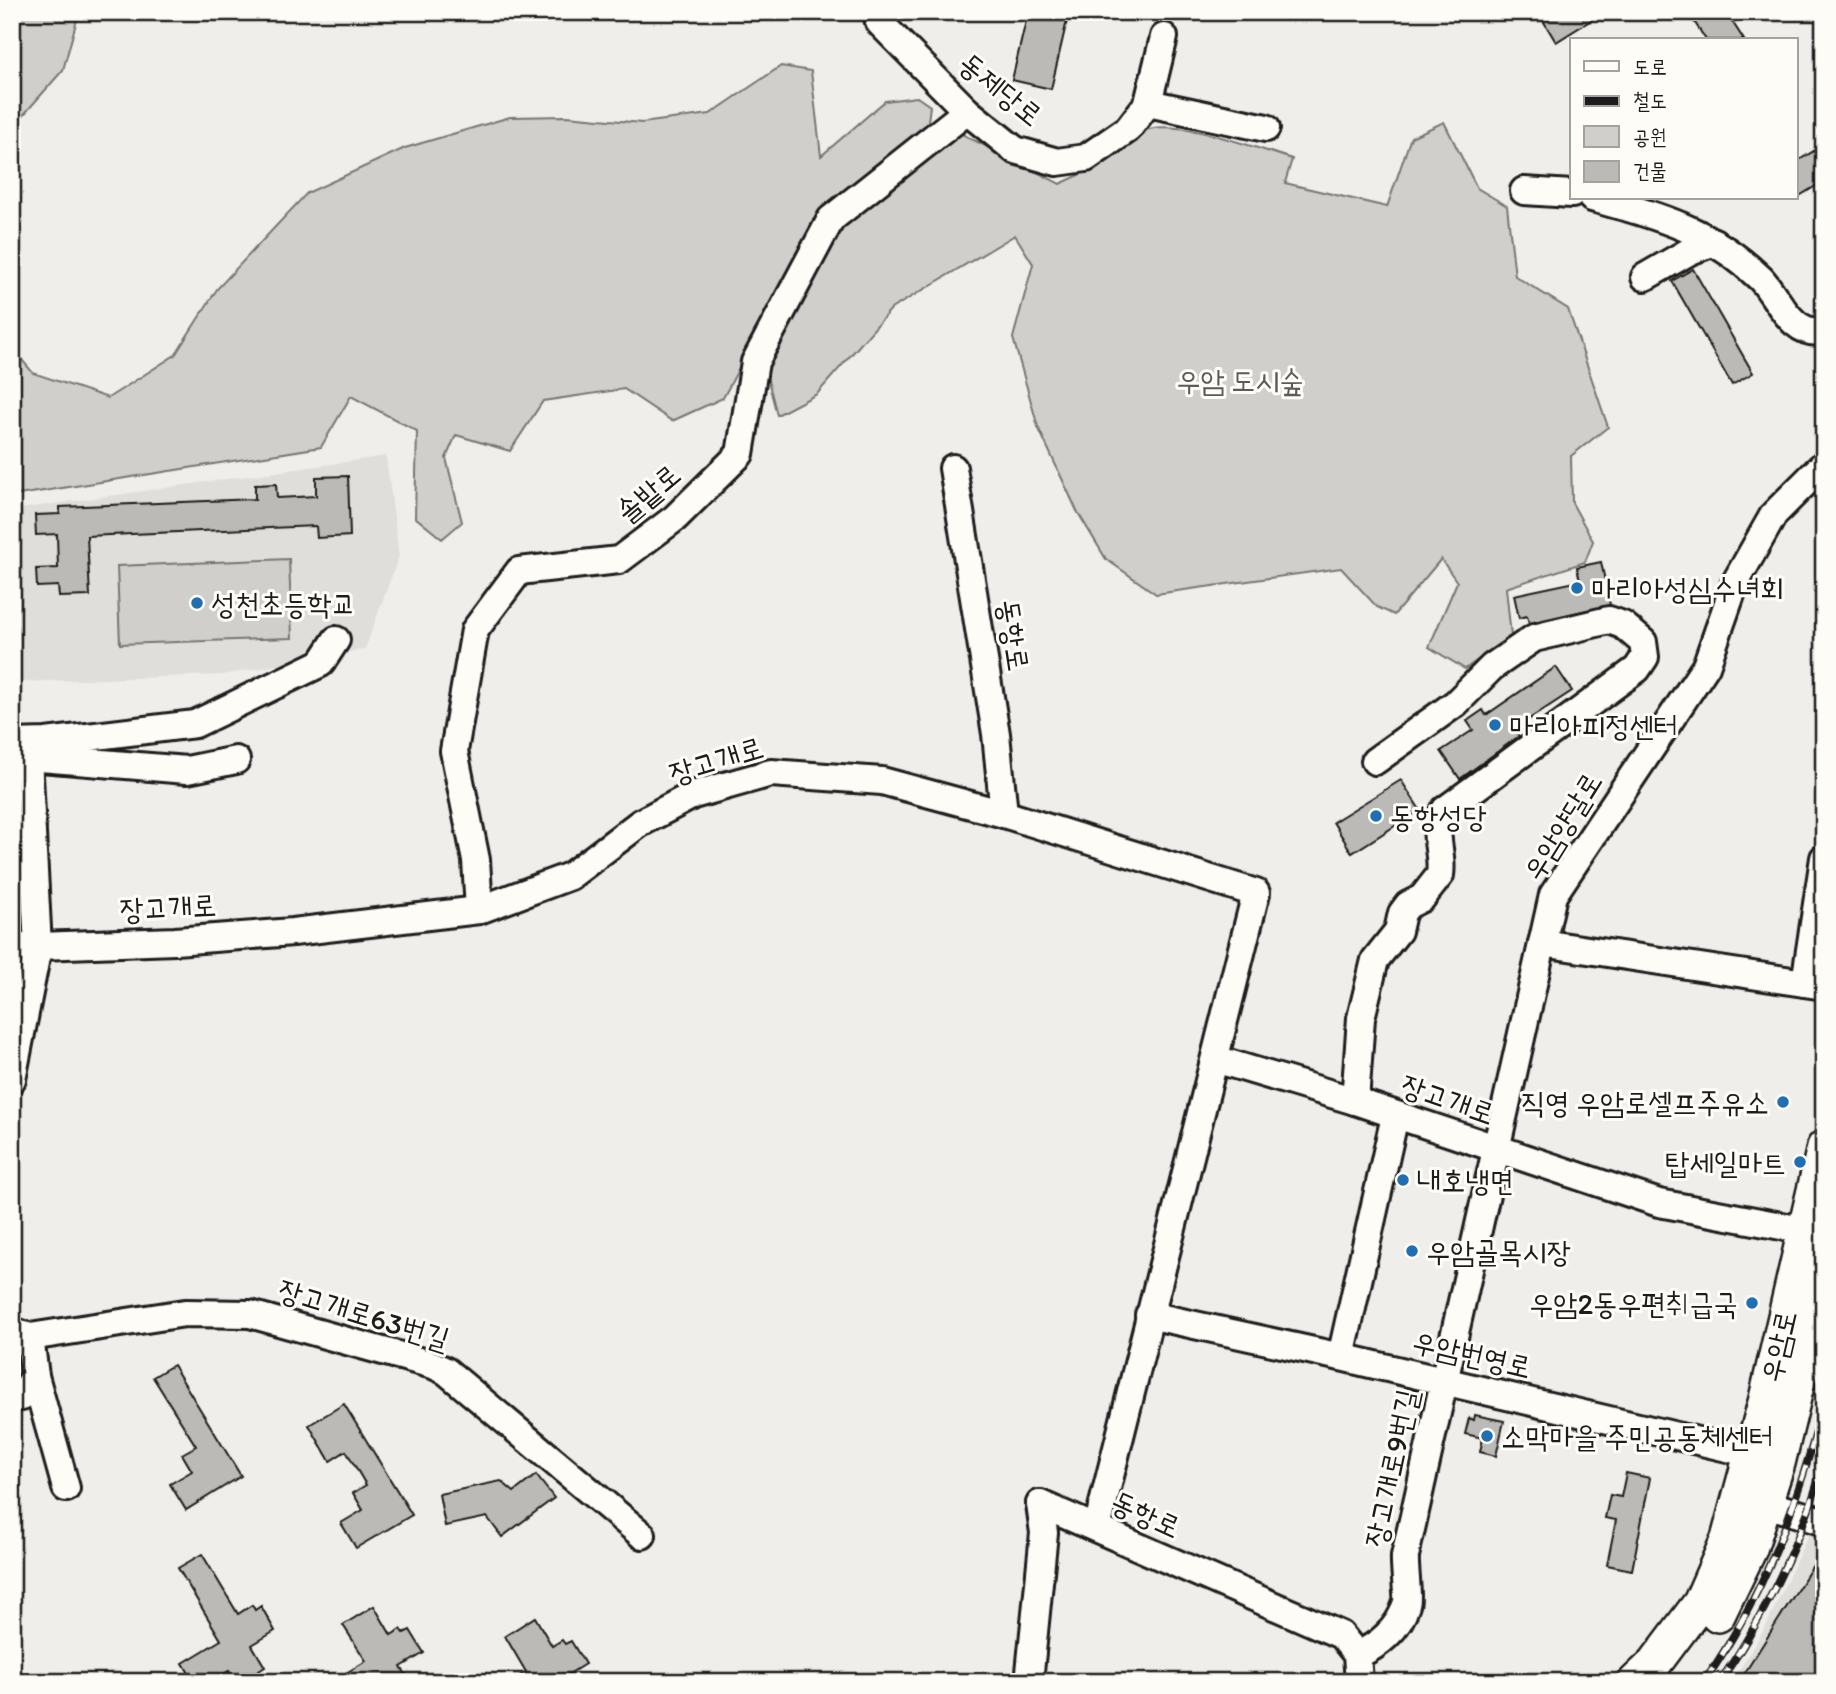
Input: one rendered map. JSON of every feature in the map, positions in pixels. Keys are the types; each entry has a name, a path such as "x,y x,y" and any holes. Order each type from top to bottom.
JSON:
{"main road":[{"name":"우암로","path":"1765,1457 1814,1232 1824,1147"},
{"name":"우암로","path":"1664,1682 1721,1612 1749,1549 1752,1499 1824,1275"},
{"name":"우암로","path":"1635,1682 1655,1662 1700,1603 1728,1539 1752,1499"}],"street":[{"name":"동제당로","path":"877,12 879,22 967,111 1015,150 1057,162 1086,159 1128,129 1148,103 1164,37"},
{"path":"1148,103 1266,128"},
{"name":"솔밭로","path":"479,910 476,860 454,751 475,630 519,571 619,560 675,518 740,454 755,362 831,219 967,111"},
{"path":"1524,191 1570,194"},
{"path":"1598,200 1691,228 1714,242 1762,280 1784,312 1799,326 1824,331"},
{"path":"1645,277 1690,251 1714,242"},
{"name":"우암양달로","path":"1496,1151 1553,895 1706,666 1735,583 1774,514 1824,464"},
{"name":"동항로","path":"953,468 996,734 1004,814"},
{"path":"1355,1101 1361,1018 1375,960 1398,931 1402,912 1408,905 1422,898 1440,876 1437,826 1445,810 1637,669 1644,657 1643,642 1623,625 1609,620 1534,638 1492,667 1456,703 1375,761"},
{"path":"19,747 195,724 321,663 336,640"},
{"path":"19,747 187,770 236,760"},
{"path":"12,1079 25,947 19,747"},
{"name":"장고개로","path":"25,947 293,932 479,910 570,876 640,823 693,795 771,773 882,781 1004,814 1256,893 1097,1528"},
{"path":"1542,943 1814,984 1824,858"},
{"name":"장고개로","path":"1215,1059 1355,1101 1496,1151 1659,1203 1814,1232"},
{"path":"1341,1357 1395,1116"},
{"name":"장고개로9번길","path":"1357,1655 1371,1649 1390,1633 1407,1604 1403,1576 1405,1556 1496,1151"},
{"name":"장고개로63번길","path":"21,1334 185,1313 250,1314 433,1365 446,1371 642,1535"},
{"name":"우암번영로","path":"1149,1315 1341,1357 1765,1457"},
{"path":"21,1334 66,1488"},
{"path":"12,1398 20,1397 35,1376"},
{"path":"1752,1499 1824,1522"},
{"name":"동항로","path":"1029,1682 1044,1533 1040,1504 1341,1634 1357,1655"},
{"path":"1357,1655 1359,1682"}],"shaded area":[{"name":"성천초등학교","path":"386,456 399,556 365,649 222,675 19,682 12,662 12,510"},
{"path":"1824,1488 1824,1682 1732,1682 1767,1624 1814,1522"}],"green space":[{"path":"12,12 79,12 63,70 12,128"},
{"path":"781,66 811,71 821,156 885,101 917,97 930,106 927,129 820,216 723,398 672,421 624,389 543,401 510,451 456,435 446,458 462,522 442,539 415,517 417,431 351,396 321,447 12,496 12,348 33,373 108,398 175,355 217,289 307,193 405,148 510,117 567,116 642,123 710,114"},
{"name":"우암 도시숲","path":"1444,122 1477,188 1507,206 1515,276 1568,309 1608,427 1571,456 1572,503 1593,541 1585,562 1506,588 1511,636 1465,669 1429,647 1457,582 1441,559 1394,615 1377,607 1341,568 1156,594 1106,559 1077,511 1038,427 1013,338 1033,264 1015,235 891,309 817,394 777,415 764,365 844,224 956,131 1060,184 1094,166 1142,132 1155,128 1193,130 1292,159 1285,183 1387,207 1411,137"},
{"path":"289,559 292,638 120,644 117,566"}],"building":[{"path":"1028,12 1069,12 1051,89 1012,80"},
{"path":"1538,12 1604,12 1556,42"},
{"path":"1688,12 1726,12 1743,38 1705,38"},
{"path":"1814,151 1824,168 1824,181 1798,197 1798,161"},
{"path":"1693,269 1753,373 1732,385 1672,281"},
{"path":"348,476 350,536 317,538 316,526 87,536 90,596 59,597 58,586 37,587 36,569 58,568 57,534 36,535 35,515 60,514 60,507 255,499 255,485 276,484 277,498 316,496 316,477"},
{"name":"마리아성심수녀회","path":"1601,562 1610,605 1529,623 1527,616 1519,618 1514,595 1580,581 1577,567"},
{"name":"마리아피정센터","path":"1556,667 1572,691 1514,729 1519,736 1460,779 1441,751 1473,730 1467,721 1483,710 1486,715"},
{"name":"동항성당","path":"1401,780 1420,810 1352,853 1333,822"},
{"path":"173,1365 241,1476 186,1510 170,1484 192,1471 182,1454 196,1446 153,1377"},
{"path":"344,1404 412,1515 356,1548 341,1523 363,1510 353,1493 366,1485 346,1451 330,1461 309,1425"},
{"name":"소막마을 주민공동체센터","path":"1475,1415 1504,1421 1496,1456 1480,1452 1483,1438 1465,1434 1469,1418 1474,1420"},
{"path":"1626,1473 1650,1478 1632,1570 1607,1565 1616,1520 1605,1518 1610,1495 1621,1497"},
{"path":"536,1475 554,1498 502,1537 487,1517 445,1526 439,1494 501,1481 514,1492"},
{"path":"1824,1548 1824,1682 1739,1682"},
{"path":"202,1554 238,1614 252,1605 255,1610 261,1606 275,1631 252,1645 265,1667 244,1680 242,1675 234,1680 229,1671 210,1682 194,1682 183,1663 221,1640 178,1568"},
{"path":"374,1606 391,1635 401,1629 404,1633 410,1630 424,1653 401,1667 411,1682 331,1682 366,1661 343,1625"},
{"path":"535,1617 552,1646 562,1640 565,1644 571,1641 585,1664 556,1682 510,1682 526,1672 505,1636"}],"railway":[{"path":"1704,1682 1745,1616 1776,1549 1802,1479 1824,1404"},
{"path":"1719,1682 1750,1634 1780,1576 1806,1516 1824,1461"}],"place":[{"name":"마리아성심수녀회","path":"1577,588"},
{"name":"성천초등학교","path":"197,603"},
{"name":"마리아피정센터","path":"1495,725"},
{"name":"동항성당","path":"1376,816"},
{"name":"직영 우암로셀프주유소","path":"1783,1102"},
{"name":"탑세일마트","path":"1800,1162"},
{"name":"내호냉면","path":"1403,1180"},
{"name":"우암골목시장","path":"1412,1251"},
{"name":"우암2동우편취급국","path":"1752,1303"},
{"name":"소막마을 주민공동체센터","path":"1487,1436"}]}
